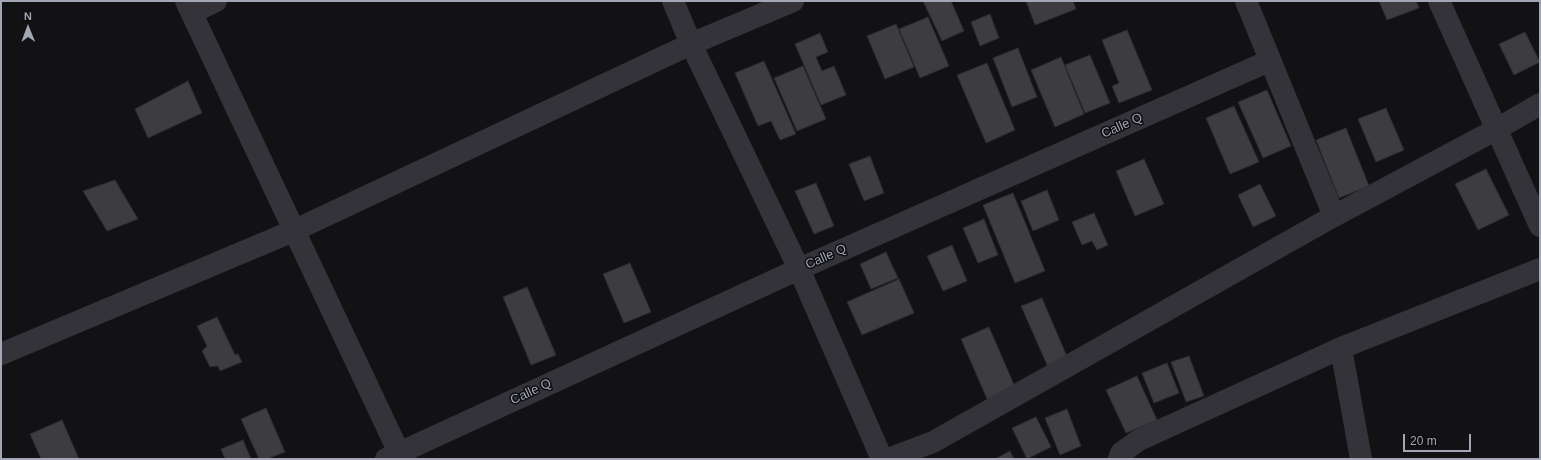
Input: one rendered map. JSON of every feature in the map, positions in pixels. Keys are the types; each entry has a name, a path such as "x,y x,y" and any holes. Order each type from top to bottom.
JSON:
{"street":[{"path":"216,1 190,7 395,457"},
{"path":"673,1 691,44 799,269 882,459"},
{"path":"1,354 293,231 691,44 793,1"},
{"path":"1246,1 1269,61 1334,216"},
{"path":"1439,1 1540,226"},
{"name":"Calle Q","path":"395,457 799,269 1269,61"},
{"path":"888,459 933,442 1334,216 1497,129 1540,104"},
{"path":"1119,459 1121,453 1139,440 1341,348 1540,269"},
{"path":"1341,348 1361,459"}],"building":[{"path":"923,1 951,1 964,31 942,41"},
{"path":"1026,1 1073,1 1076,9 1035,25"},
{"path":"1379,1 1416,1 1419,8 1387,20"},
{"path":"990,14 999,38 980,46 971,22"},
{"path":"928,17 949,66 920,78 899,29"},
{"path":"896,24 914,67 885,79 867,36"},
{"path":"1127,30 1152,90 1119,103 1112,86 1119,83 1102,40"},
{"path":"1525,32 1540,62 1514,75 1499,44"},
{"path":"820,33 828,52 816,57 822,71 834,66 846,95 821,105 795,44"},
{"path":"1018,48 1037,97 1012,107 993,58"},
{"path":"1090,55 1110,103 1085,113 1065,65"},
{"path":"1061,57 1084,114 1055,127 1031,70"},
{"path":"764,61 796,134 780,140 771,121 758,126 735,73"},
{"path":"987,63 1015,130 986,143 957,75"},
{"path":"803,66 826,119 797,131 774,78"},
{"path":"188,81 202,113 148,138 135,109"},
{"path":"1267,90 1291,146 1263,158 1238,102"},
{"path":"1234,106 1259,162 1230,174 1206,118"},
{"path":"1386,108 1404,150 1376,162 1358,119"},
{"path":"1346,128 1369,186 1339,198 1316,140"},
{"path":"870,156 884,193 864,201 849,164"},
{"path":"1144,159 1164,204 1135,216 1116,171"},
{"path":"1486,169 1509,215 1478,230 1455,184"},
{"path":"115,180 138,219 107,231 83,191"},
{"path":"816,183 834,226 814,234 795,191"},
{"path":"1260,184 1276,216 1253,227 1238,195"},
{"path":"1047,190 1059,220 1033,231 1021,201"},
{"path":"1013,193 1045,271 1015,283 983,205"},
{"path":"1094,213 1108,245 1097,250 1092,241 1082,245 1072,222"},
{"path":"984,219 998,255 978,263 963,228"},
{"path":"952,245 967,281 943,291 927,256"},
{"path":"886,252 898,278 871,289 860,264"},
{"path":"630,263 651,312 624,323 603,274"},
{"path":"899,279 914,313 862,335 847,302"},
{"path":"527,287 556,355 531,365 503,297"},
{"path":"1042,298 1068,359 1048,367 1021,306"},
{"path":"217,317 235,355 238,354 242,362 220,371 218,366 210,367 202,351 207,346 197,326"},
{"path":"989,327 1015,387 987,399 961,339"},
{"path":"1189,356 1204,396 1186,402 1171,362"},
{"path":"1167,363 1179,393 1154,403 1142,373"},
{"path":"1137,376 1157,420 1126,433 1106,390"},
{"path":"266,408 285,452 267,459 259,459 241,419"},
{"path":"1067,409 1081,446 1060,455 1045,418"},
{"path":"1036,417 1051,447 1027,459 1012,428"},
{"path":"62,420 79,459 41,459 30,434"},
{"path":"243,440 251,459 225,459 221,449"},
{"path":"1010,451 1014,459 995,459"}]}
